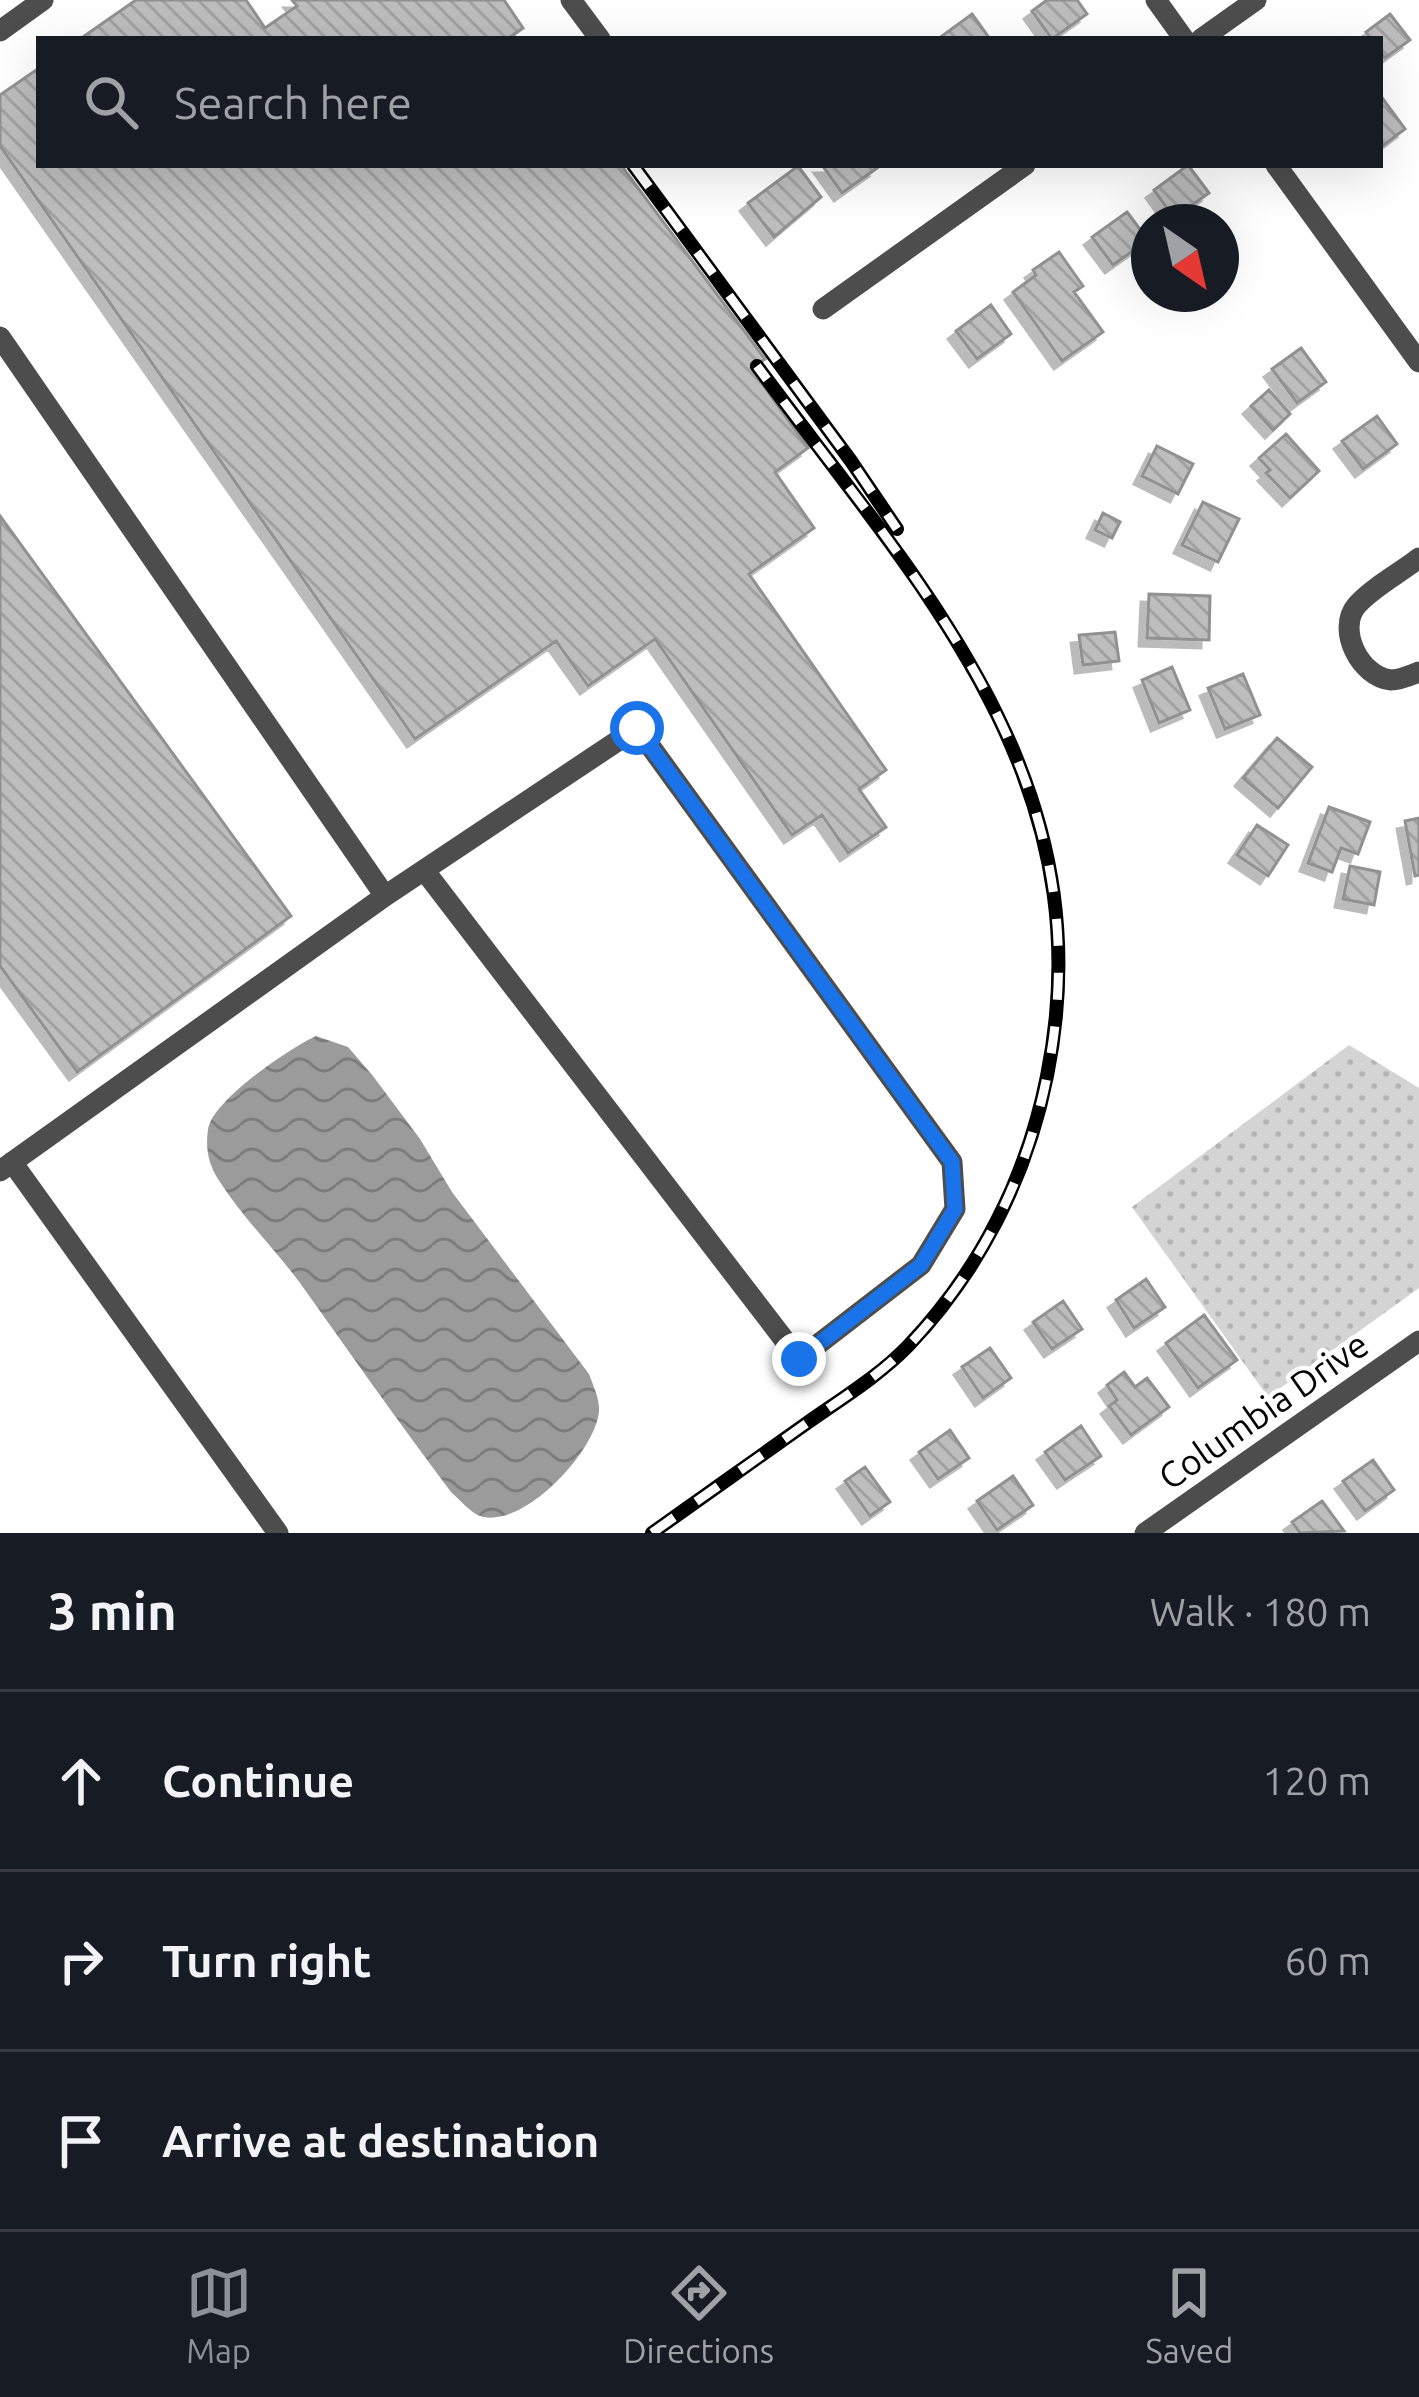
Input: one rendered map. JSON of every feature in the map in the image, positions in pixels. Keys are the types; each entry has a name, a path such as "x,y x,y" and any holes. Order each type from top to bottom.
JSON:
{"street":[{"path":"0,31 44,0"},
{"path":"571,0 598,36"},
{"path":"1156,0 1182,36"},
{"path":"1205,36 1256,0"},
{"path":"823,309 1021,168"},
{"path":"1278,168 1419,362"},
{"path":"0,337 385,896"},
{"path":"1419,558 1354,607 1348,630 1354,651 1370,671 1391,680 1419,672"},
{"path":"278,1533 6,1167 385,896 424,870 637,728 952,1162 955,1209 921,1265 799,1359 424,870"},
{"name":"Columbia Drive","path":"1145,1533 1419,1341"}],"shaded area":[{"path":"1349,1045 1419,1088 1419,1288 1268,1397 1132,1207"}],"water":[{"path":"316,1036 348,1047 373,1076 452,1192 589,1374 599,1411 595,1428 554,1484 516,1511 480,1516 451,1492 213,1170 208,1151 212,1118 271,1063"}],"building":[{"path":"136,0 246,0 265,28 297,6 292,0 504,0 523,28 511,36 84,36"},
{"path":"1047,0 1077,0 1087,14 1050,36 1032,11"},
{"path":"972,14 988,36 942,36"},
{"path":"1390,14 1410,40 1385,58 1383,36 1366,32"},
{"path":"36,70 36,168 623,168 765,359 751,368 808,448 775,472 814,528 749,574 886,770 859,789 886,827 848,853 822,815 792,835 655,639 588,686 556,641 415,739 0,146 0,95"},
{"path":"1383,99 1405,129 1383,146"},
{"path":"795,168 821,197 774,237 748,203"},
{"path":"824,168 877,168 842,193"},
{"path":"1184,168 1190,168 1209,193 1194,204 1164,204 1154,190"},
{"path":"1127,212 1131,217 1131,252 1113,265 1092,237"},
{"path":"1059,252 1083,286 1074,292 1103,332 1062,361 1013,292"},
{"path":"991,305 1011,334 977,359 956,331"},
{"path":"1301,348 1326,382 1297,403 1272,369"},
{"path":"1269,390 1290,414 1273,430 1251,406"},
{"path":"1377,416 1397,444 1363,469 1342,441"},
{"path":"1286,434 1319,471 1290,498 1266,473 1270,470 1259,458"},
{"path":"1157,446 1193,464 1178,494 1142,476"},
{"path":"1203,502 1239,519 1218,562 1182,545"},
{"path":"1103,513 1120,522 1112,538 1095,530"},
{"path":"0,516 291,916 77,1072 0,966"},
{"path":"1149,594 1210,596 1209,640 1147,638"},
{"path":"1115,632 1119,661 1083,665 1079,635"},
{"path":"1172,667 1190,710 1159,723 1142,680"},
{"path":"1243,674 1260,715 1225,729 1208,688"},
{"path":"1277,738 1312,767 1278,808 1243,778"},
{"path":"1329,807 1370,822 1358,854 1341,848 1332,872 1308,863"},
{"path":"1419,818 1419,875 1415,876 1405,821"},
{"path":"1257,825 1288,845 1268,876 1237,855"},
{"path":"1350,866 1380,872 1374,905 1343,899"},
{"path":"1146,1279 1165,1307 1134,1328 1116,1300"},
{"path":"1063,1301 1082,1329 1052,1349 1033,1322"},
{"path":"1204,1315 1237,1360 1198,1388 1166,1343"},
{"path":"990,1348 1011,1378 983,1398 962,1367"},
{"path":"1124,1372 1135,1387 1147,1378 1169,1407 1131,1435 1109,1406 1117,1400 1107,1385"},
{"path":"1081,1426 1101,1456 1065,1480 1045,1452"},
{"path":"950,1430 969,1458 938,1479 919,1452"},
{"path":"1373,1460 1394,1490 1365,1511 1343,1481"},
{"path":"865,1467 890,1502 870,1516 845,1481"},
{"path":"1013,1476 1033,1505 997,1530 977,1501"},
{"path":"1322,1501 1344,1531 1300,1533 1292,1522"}],"railway":[{"path":"635,168 897,529"},
{"path":"652,1533 885,1367 957,1287 997,1221 1027,1150 1047,1076 1058,969 1050,871 1025,779 986,692 880,528 757,366"}],"route":[{"path":"637,728 952,1162 955,1209 921,1265 799,1359"}]}
